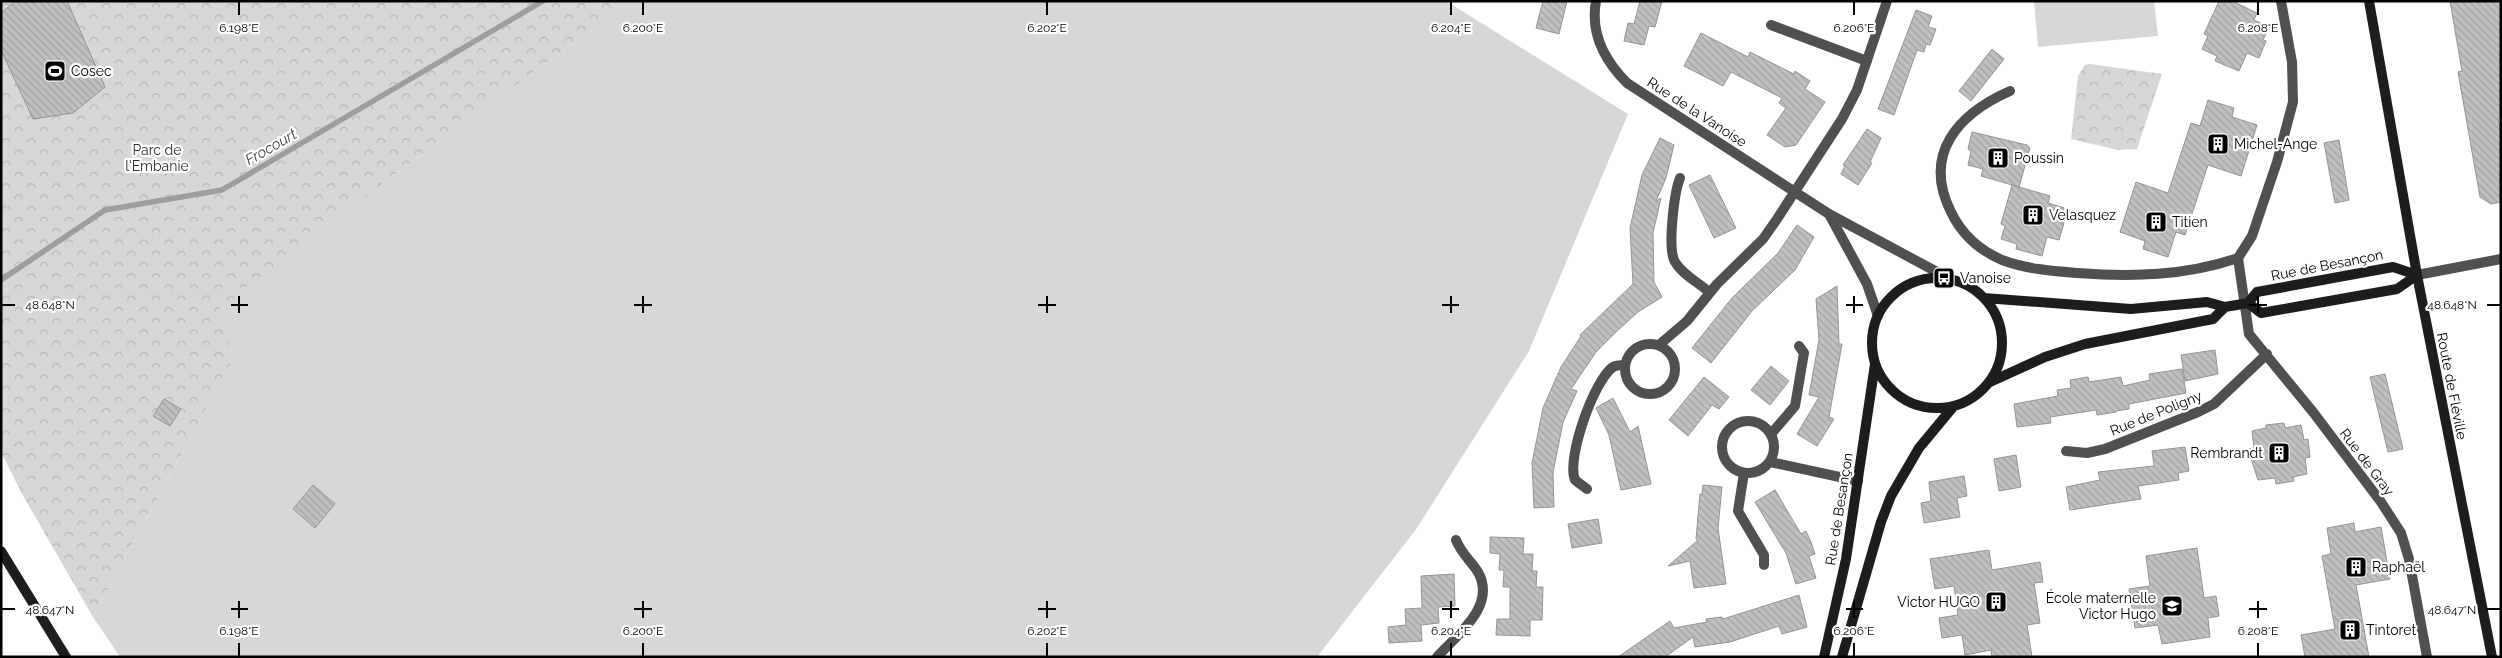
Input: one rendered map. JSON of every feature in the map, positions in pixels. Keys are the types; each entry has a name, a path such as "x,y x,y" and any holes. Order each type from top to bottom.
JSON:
{"street":[{"name":"Rue de la Vanoise","path":"1596,1 1594,15 1600,45 1611,66 1627,84 1828,214 1952,280"},
{"path":"1659,345 1687,320 1709,292 1763,239 1795,191 1842,119 1857,90 1887,1"},
{"path":"2010,90 1986,101 1956,129 1948,143 1941,163 1940,177 1947,204 1965,236 1979,247 2004,260 2034,268 2124,276 2192,270 2238,258 2252,236 2278,162 2293,102 2292,62 2281,1"},
{"name":"Route de Fléville","path":"2369,1 2417,275 2492,657"},
{"path":"1771,25 1868,61"},
{"path":"1680,178 1676,190 1673,223 1674,259 1678,266 1709,292"},
{"name":"Rue de la Vanoise","path":"1828,214 1868,284 1878,316"},
{"name":"Rue de Gray","path":"2238,258 2249,334 2372,490 2401,534 2409,559 2427,657"},
{"path":"2417,275 2501,259"},
{"name":"Rue de Besançon","path":"2246,304 2257,292 2393,267 2417,275"},
{"name":"Rue de Besançon","path":"1984,298 2131,309 2207,302 2225,307 2246,304 2261,313 2396,288 2417,275"},
{"path":"1924,279 1952,280 1972,288 1984,298 1997,317 2002,339 2000,362 1990,382 1974,398 1953,407 1928,408 1905,401 1886,384 1875,364 1872,332 1878,316 1889,299 1905,286 1924,279"},
{"name":"Rue de Besançon","path":"1990,382 2063,351 2085,344 2213,319 2225,307"},
{"path":"1652,343 1659,345 1671,354 1674,361 1674,376 1666,388 1652,394 1637,391 1627,380 1625,365 1631,351 1637,346 1652,343"},
{"path":"1771,434 1795,406 1804,353 1800,346"},
{"name":"Rue de Poligny","path":"2066,451 2087,453 2105,449 2198,412 2214,404 2266,354"},
{"name":"Rue de Besançon","path":"1824,657 1846,559 1875,364"},
{"path":"1587,489 1575,480 1573,469 1588,406 1607,374 1615,366 1625,365"},
{"path":"1842,657 1881,522 1891,496 1919,448 1953,407"},
{"path":"1749,421 1765,427 1771,434 1774,445 1770,462 1758,471 1744,473 1729,465 1724,457 1723,440 1727,432 1740,422 1749,421"},
{"path":"1770,462 1858,481"},
{"path":"1744,473 1738,511 1764,555 1764,565"},
{"path":"1437,657 1473,619 1479,609 1483,596 1478,572 1460,549 1456,540"},
{"path":"1,551 66,657"}],"green space":[{"name":"Parc de l'Embanie","path":"1,1 631,1 397,173 219,308 233,359 93,617 21,492 1,452"},
{"path":"631,1 1446,1 1628,114 1529,351 1417,528 1317,657 120,657 93,617 233,359 218,308 397,173"},
{"path":"2034,1 2154,1 2158,36 2038,47"},
{"path":"2090,64 2162,74 2137,149 2118,150 2071,139 2078,76 2085,65"}],"building":[{"name":"Cosec","path":"15,1 67,1 105,87 73,113 33,119 1,50 1,13"},
{"path":"1543,1 1567,1 1559,34 1536,28"},
{"path":"1640,1 1662,1 1655,27 1649,26 1644,45 1624,41 1628,23 1634,24"},
{"path":"2219,1 2232,1 2257,13 2254,20 2269,27 2263,40 2266,41 2259,58 2247,53 2239,71 2215,61 2217,56 2202,49 2208,36 2204,34"},
{"path":"2450,1 2501,1 2501,117 2498,118 2501,132 2501,202 2491,204 2480,197 2458,72 2462,71"},
{"path":"1916,10 1932,16 1928,27 1936,29 1930,45 1926,44 1924,52 1917,50 1894,115 1878,109"},
{"path":"1701,33 1748,57 1750,52 1794,74 1795,71 1810,81 1805,89 1825,102 1796,145 1785,147 1767,135 1786,108 1779,103 1782,98 1731,72 1723,86 1684,66"},
{"path":"1992,49 2004,59 1971,101 1959,91"},
{"path":"2208,100 2234,108 2232,117 2257,125 2241,176 2208,165 2185,235 2176,232 2168,257 2143,249 2145,241 2120,232 2136,182 2168,193 2191,123 2200,126"},
{"path":"1867,129 1881,138 1870,162 1872,163 1858,185 1841,174 1845,166 1843,165"},
{"name":"Poussin","path":"1972,132 2027,145 2030,148 2019,187 1981,176 1983,169 1968,165 1971,151 1968,149"},
{"path":"1660,138 1674,145 1666,178 1656,201 1661,198 1653,233 1654,282 1662,297 1638,312 1596,352 1571,389 1577,391 1563,422 1553,473 1554,507 1534,508 1532,463 1543,408 1561,367 1580,335 1633,284 1630,228 1642,175"},
{"path":"2339,140 2349,200 2335,203 2324,143"},
{"path":"1710,175 1736,228 1714,238 1689,185"},
{"name":"Velasquez","path":"2012,185 2050,196 2048,203 2064,208 2060,222 2064,223 2059,240 2047,237 2042,256 2016,249 2017,244 2001,239 2005,226 2001,224"},
{"path":"1797,225 1814,237 1795,270 1752,311 1711,363 1692,348 1732,298 1778,253"},
{"path":"1837,286 1839,344 1842,344 1829,417 1834,419 1817,446 1797,434 1819,397 1809,395 1819,340 1816,299"},
{"path":"2215,350 2218,374 2185,381 2181,355"},
{"path":"1771,366 1789,381 1770,405 1751,390"},
{"path":"2182,369 2186,393 2129,404 2129,409 2116,412 2097,415 2096,410 2050,417 2051,423 2017,427 2014,404 2058,396 2057,390 2071,388 2070,380 2088,377 2089,382 2121,377 2123,386 2150,380 2149,374"},
{"path":"2385,374 2403,449 2388,452 2370,377"},
{"path":"1704,377 1729,397 1719,409 1712,405 1688,436 1669,420"},
{"path":"1613,398 1630,432 1638,426 1651,484 1621,490 1609,435 1596,408"},
{"path":"164,399 181,409 170,426 153,416"},
{"name":"Rembrandt","path":"2284,423 2285,428 2301,425 2304,440 2308,439 2310,457 2305,458 2307,474 2293,477 2294,481 2276,484 2275,478 2258,480 2248,449 2254,448 2252,431 2266,428 2266,425"},
{"path":"2185,447 2189,471 2178,473 2179,480 2138,486 2141,499 2070,510 2066,487 2100,480 2098,472 2154,466 2152,451"},
{"path":"2016,455 2021,487 1999,491 1994,459"},
{"path":"1964,476 1967,496 1957,498 1960,517 1924,523 1921,503 1931,501 1929,482"},
{"path":"313,485 335,504 315,528 293,509"},
{"path":"1703,485 1722,487 1718,528 1726,584 1694,588 1690,561 1668,566 1698,540 1696,539 1700,494 1702,494"},
{"path":"1775,490 1801,534 1806,531 1815,554 1809,556 1816,578 1796,584 1786,553 1755,502"},
{"path":"1598,519 1602,543 1572,548 1568,524"},
{"name":"Raphaël","path":"2354,523 2355,532 2381,527 2390,579 2356,585 2369,657 2305,657 2301,635 2335,629 2322,556 2331,554 2327,528"},
{"path":"1490,537 1524,538 1523,554 1533,554 1532,571 1537,571 1536,587 1543,587 1542,620 1530,620 1530,636 1496,635 1497,619 1510,619 1510,587 1503,587 1504,570 1499,570 1500,554 1490,553"},
{"path":"2197,548 2204,598 2216,596 2219,616 2208,618 2210,637 2162,644 2158,625 2135,628 2129,589 2150,586 2146,556"},
{"name":"Victor HUGO","path":"1989,550 1992,570 2040,562 2043,582 2034,583 2040,623 2027,625 2032,657 1992,657 1991,650 1965,655 1962,635 1942,638 1939,618 1958,615 1954,586 1935,589 1930,559"},
{"path":"1454,574 1455,606 1438,607 1439,623 1421,625 1422,641 1389,643 1388,627 1406,625 1405,609 1422,608 1421,576"},
{"path":"1799,595 1807,627 1782,634 1779,626 1730,642 1695,647 1693,637 1665,657 1618,657 1670,621 1674,628 1707,622 1706,619 1722,617 1723,619"}],"waterway":[{"name":"Frocourt","path":"1,280 105,210 222,190 543,1"}],"place":[{"name":"Cosec","path":"55,71"},
{"name":"Michel-Ange","path":"2218,144"},
{"name":"Poussin","path":"1998,158"},
{"name":"Velasquez","path":"2033,215"},
{"name":"Titien","path":"2156,222"},
{"name":"Vanoise","path":"1944,278"},
{"name":"Rembrandt","path":"2279,453"},
{"name":"Raphaël","path":"2356,567"},
{"name":"Victor HUGO","path":"1996,602"},
{"name":"École maternelle Victor Hugo","path":"2172,606"},
{"name":"Tintoret","path":"2350,630"}]}
